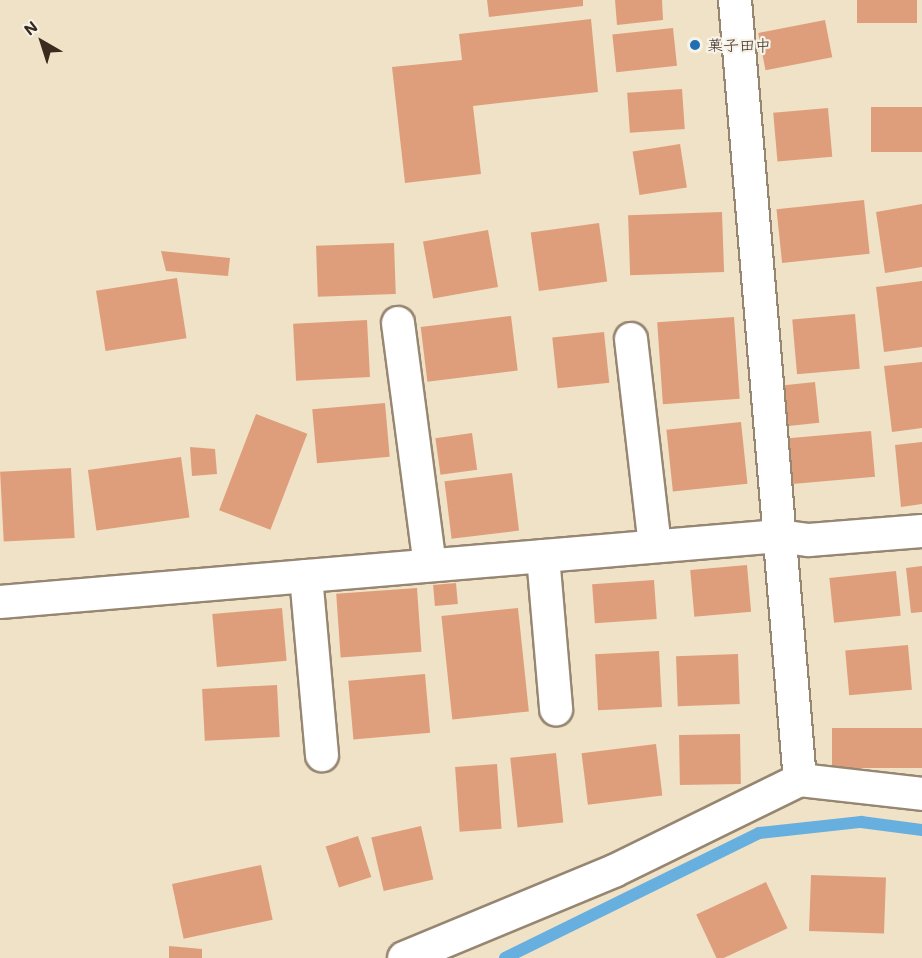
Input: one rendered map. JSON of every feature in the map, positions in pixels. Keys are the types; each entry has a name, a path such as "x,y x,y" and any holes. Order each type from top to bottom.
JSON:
{"street":[{"path":"735,0 800,780"},
{"path":"398,323 430,566"},
{"path":"631,339 655,546"},
{"path":"0,602 779,536 809,540 922,531"},
{"path":"543,556 556,709"},
{"path":"306,576 322,754"},
{"path":"404,958 614,871 800,780 922,794"}],"building":[{"path":"487,0 583,0 583,6 489,17"},
{"path":"615,0 662,0 663,20 617,25"},
{"path":"857,0 917,0 917,23 857,23"},
{"path":"591,19 598,92 473,106 481,174 405,183 392,67 462,60 459,34"},
{"path":"825,20 832,57 766,70 758,33"},
{"path":"673,28 677,66 616,72 612,34"},
{"path":"682,89 685,129 630,133 627,93"},
{"path":"871,107 922,107 922,152 871,152"},
{"path":"828,108 832,157 777,162 773,113"},
{"path":"680,144 687,187 639,195 633,152"},
{"path":"864,200 870,254 782,263 776,209"},
{"path":"922,204 922,267 885,273 876,212"},
{"path":"722,212 724,272 630,275 628,215"},
{"path":"599,223 607,281 539,291 531,233"},
{"path":"488,230 498,287 433,299 423,241"},
{"path":"394,243 396,294 318,297 316,246"},
{"path":"161,251 230,258 228,276 166,271"},
{"path":"177,278 187,338 106,351 96,291"},
{"path":"922,281 922,347 884,352 876,287"},
{"path":"855,314 860,369 797,374 792,319"},
{"path":"511,316 518,371 427,382 421,327"},
{"path":"734,317 740,399 663,404 657,322"},
{"path":"367,320 370,377 296,381 293,324"},
{"path":"604,332 609,383 558,388 552,337"},
{"path":"922,362 922,428 892,432 884,366"},
{"path":"815,382 819,423 788,426 784,385"},
{"path":"385,403 390,457 317,463 312,409"},
{"path":"256,414 307,434 270,530 219,510"},
{"path":"741,422 747,484 673,491 666,430"},
{"path":"871,431 875,477 792,484 788,438"},
{"path":"472,433 477,470 441,475 435,438"},
{"path":"922,442 922,504 901,507 895,445"},
{"path":"190,447 215,449 217,474 192,476"},
{"path":"181,457 189,517 96,530 88,470"},
{"path":"71,468 75,538 4,542 0,472"},
{"path":"512,473 519,531 452,539 445,481"},
{"path":"747,565 751,612 694,617 690,570"},
{"path":"922,566 922,612 911,613 906,568"},
{"path":"896,571 901,616 834,623 829,578"},
{"path":"654,580 657,619 595,623 592,584"},
{"path":"456,583 458,604 435,606 433,585"},
{"path":"417,588 421,652 341,657 336,594"},
{"path":"282,608 287,661 217,667 212,614"},
{"path":"518,608 529,711 452,719 441,616"},
{"path":"908,645 912,690 849,695 845,650"},
{"path":"659,651 662,707 598,710 595,654"},
{"path":"738,654 740,704 678,706 676,656"},
{"path":"425,674 430,733 353,739 348,681"},
{"path":"277,685 280,737 205,741 202,689"},
{"path":"832,728 922,728 922,768 832,768"},
{"path":"740,734 741,784 680,785 679,735"},
{"path":"656,744 662,796 588,805 582,753"},
{"path":"556,753 563,823 518,827 510,758"},
{"path":"497,764 502,829 460,832 455,767"},
{"path":"421,826 433,880 384,891 371,837"},
{"path":"358,836 371,877 339,887 326,847"},
{"path":"261,865 273,920 184,939 172,884"},
{"path":"811,875 886,878 884,934 809,931"},
{"path":"766,882 788,928 724,958 716,958 696,915"},
{"path":"169,946 202,949 202,958 169,958"}],"waterway":[{"path":"505,958 759,833 861,822 922,830"}],"place":[{"name":"菓子田中","path":"695,45"}]}
